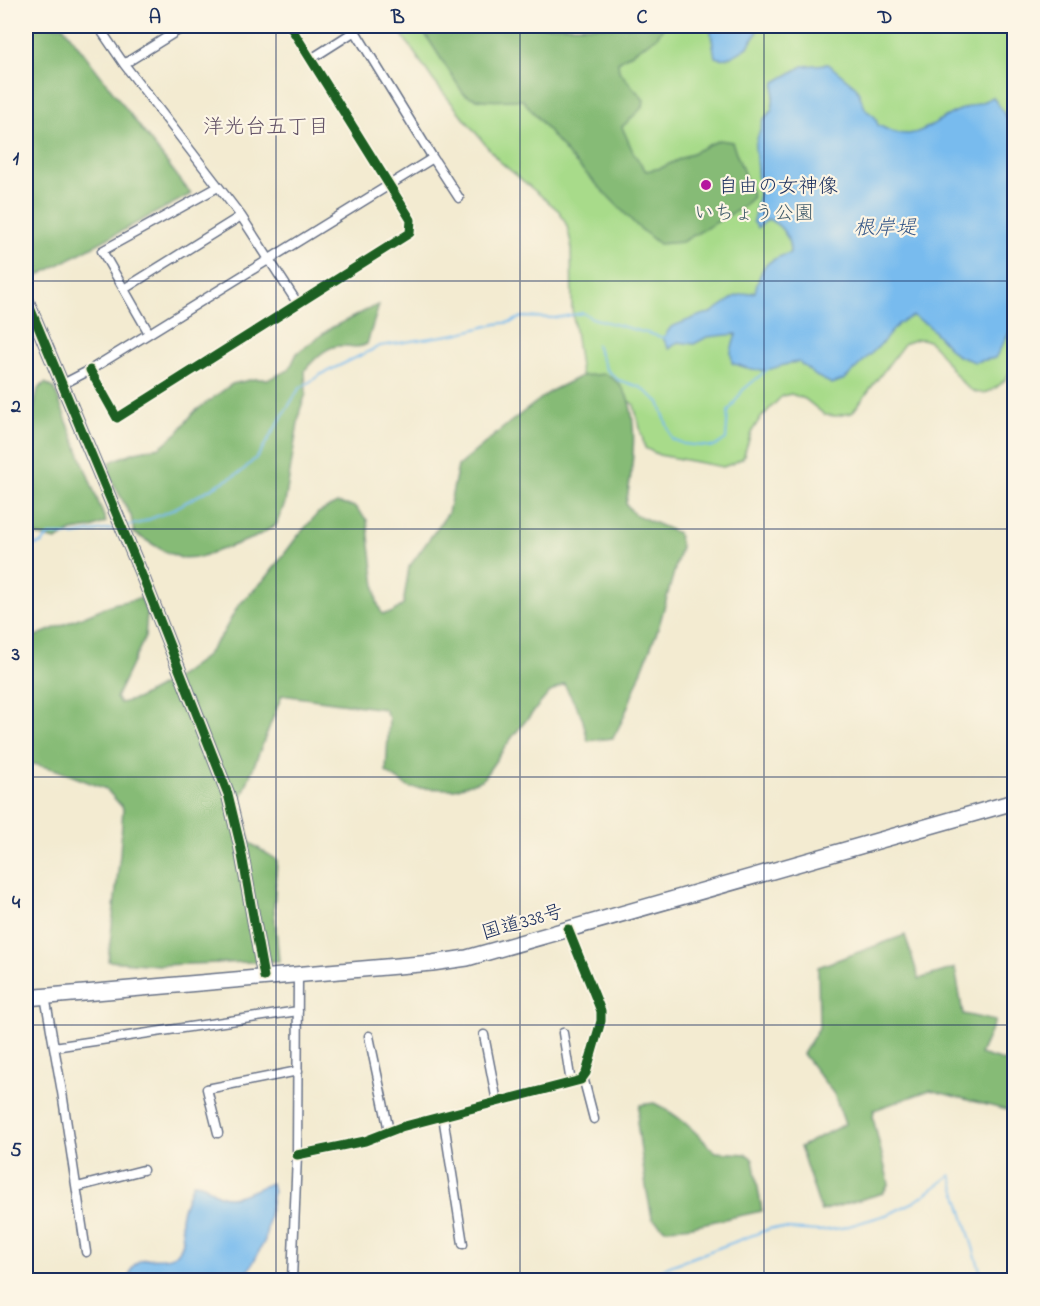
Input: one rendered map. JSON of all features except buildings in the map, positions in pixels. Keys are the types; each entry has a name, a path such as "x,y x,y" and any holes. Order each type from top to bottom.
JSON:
{"highway":[{"name":"国道338号","path":"26,998 450,961 482,954 1014,802"}],"street":[{"path":"98,26 124,64 241,216 298,304"},
{"path":"124,64 185,26"},
{"path":"90,370 117,418 410,233 411,220 291,26"},
{"path":"311,59 354,28 459,198"},
{"path":"63,384 90,370 433,158"},
{"path":"149,333 102,251 218,187"},
{"path":"124,289 241,216"},
{"path":"26,298 63,384 228,794 240,844 264,977"},
{"path":"297,1155 365,1141 388,1131 571,1083 583,1077 601,1021 601,1011 568,929"},
{"path":"292,1281 297,1155 298,974"},
{"path":"45,996 86,1252"},
{"path":"54,1047 298,1011"},
{"path":"563,1033 571,1083"},
{"path":"484,1035 498,1102"},
{"path":"369,1036 388,1131"},
{"path":"218,1133 207,1089 298,1071"},
{"path":"583,1077 594,1119"},
{"path":"443,1116 463,1244"},
{"path":"77,1187 143,1170"}],"green space":[{"path":"26,26 63,26 191,194 28,281 26,277"},
{"name":"いちょう公園","path":"396,26 1014,26 1014,362 1008,375 1000,385 992,390 982,393 972,391 956,375 933,345 926,340 917,339 904,344 852,413 836,416 825,415 805,399 791,394 782,396 759,420 751,433 743,458 734,463 723,467 659,455 645,448 634,405 621,395 587,383 581,374 572,309 571,243 567,226 559,211 498,160 433,80"},
{"path":"420,26 664,26 657,37 618,62 619,71 644,100 643,107 622,127 634,154 646,171 661,168 719,140 732,142 753,197 740,209 682,242 659,244 637,226 569,156 523,100 485,100 463,93"},
{"path":"379,305 367,344 359,347 332,347 319,355 305,370 306,394 300,410 285,503 276,525 254,538 200,557 181,558 164,551 134,533 131,516 109,475 110,462 135,452 160,447 178,432 194,412 232,384 254,379 269,379 289,370 297,353 331,328"},
{"path":"605,374 620,385 627,396 631,410 634,443 626,504 634,514 678,533 681,547 659,626 623,719 613,738 588,741 582,717 564,684 549,693 513,736 482,780 455,789 410,788 386,772 389,718 384,709 282,695 240,801 250,843 277,860 274,908 279,961 159,965 108,961 123,808 106,789 57,770 26,762 26,640 113,604 141,598 147,613 145,637 116,698 120,703 137,699 179,676 205,657 223,633 238,606 267,577 297,537 318,513 337,503 355,507 367,520 377,602 382,614 391,613 403,605 409,567 448,513 458,466 551,391 581,376"},
{"path":"45,383 54,388 106,522 92,528 72,531 56,540 36,535 26,515 26,502 32,487 32,469 26,458 26,426 33,412 38,389"},
{"path":"905,935 919,979 955,968 963,1014 995,1021 980,1054 1014,1064 1014,1112 930,1090 874,1110 873,1118 889,1184 883,1193 821,1211 800,1147 845,1124 834,1094 803,1054 819,1028 818,967"},
{"path":"654,1103 687,1124 715,1152 746,1154 753,1159 762,1211 692,1226 665,1229 652,1218 637,1122 640,1105"}],"water":[{"path":"710,26 756,26 757,32 748,47 732,56 719,58 715,57"},
{"name":"根岸堤","path":"828,64 856,87 866,110 875,117 878,125 890,131 901,134 917,132 953,113 993,97 1014,128 1014,324 995,358 975,362 956,355 928,325 913,316 899,323 845,379 832,384 816,376 799,362 762,370 732,363 731,351 736,334 707,337 694,344 678,342 669,349 663,338 671,327 711,313 736,296 755,292 759,276 765,266 774,259 790,253 787,237 778,225 768,219 758,228 753,221 759,194 755,146 763,120 772,110 775,82 803,66"},
{"path":"193,1183 205,1185 219,1195 231,1197 271,1183 273,1192 265,1240 244,1280 129,1280 132,1269 143,1259 166,1258 179,1251 183,1239 182,1214"}],"waterway":[{"path":"126,526 170,511 241,472 258,456 299,389 320,375 380,346 456,334 511,322 522,317 555,318 583,313 592,318 665,338"},
{"path":"596,345 606,369 618,380 640,387 659,402 672,439 684,444 714,447 726,439 728,412 743,390 768,369"},
{"path":"26,532 28,540 36,545 42,543 49,535 74,535 118,528"},
{"path":"643,1280 670,1266 772,1228 819,1231 842,1228 889,1214 916,1201 951,1175 983,1280"}],"cycle path":[{"path":"90,370 117,418 410,233 411,220 290,26"},
{"path":"26,298 144,580 228,794 240,844 264,977"},
{"path":"297,1155 365,1141 401,1127 581,1080 586,1073 601,1021 601,1011 568,929"}],"place":[{"name":"自由の女神像","path":"706,185"}],"district":[{"name":"洋光台五丁目","path":"266,126"}]}
